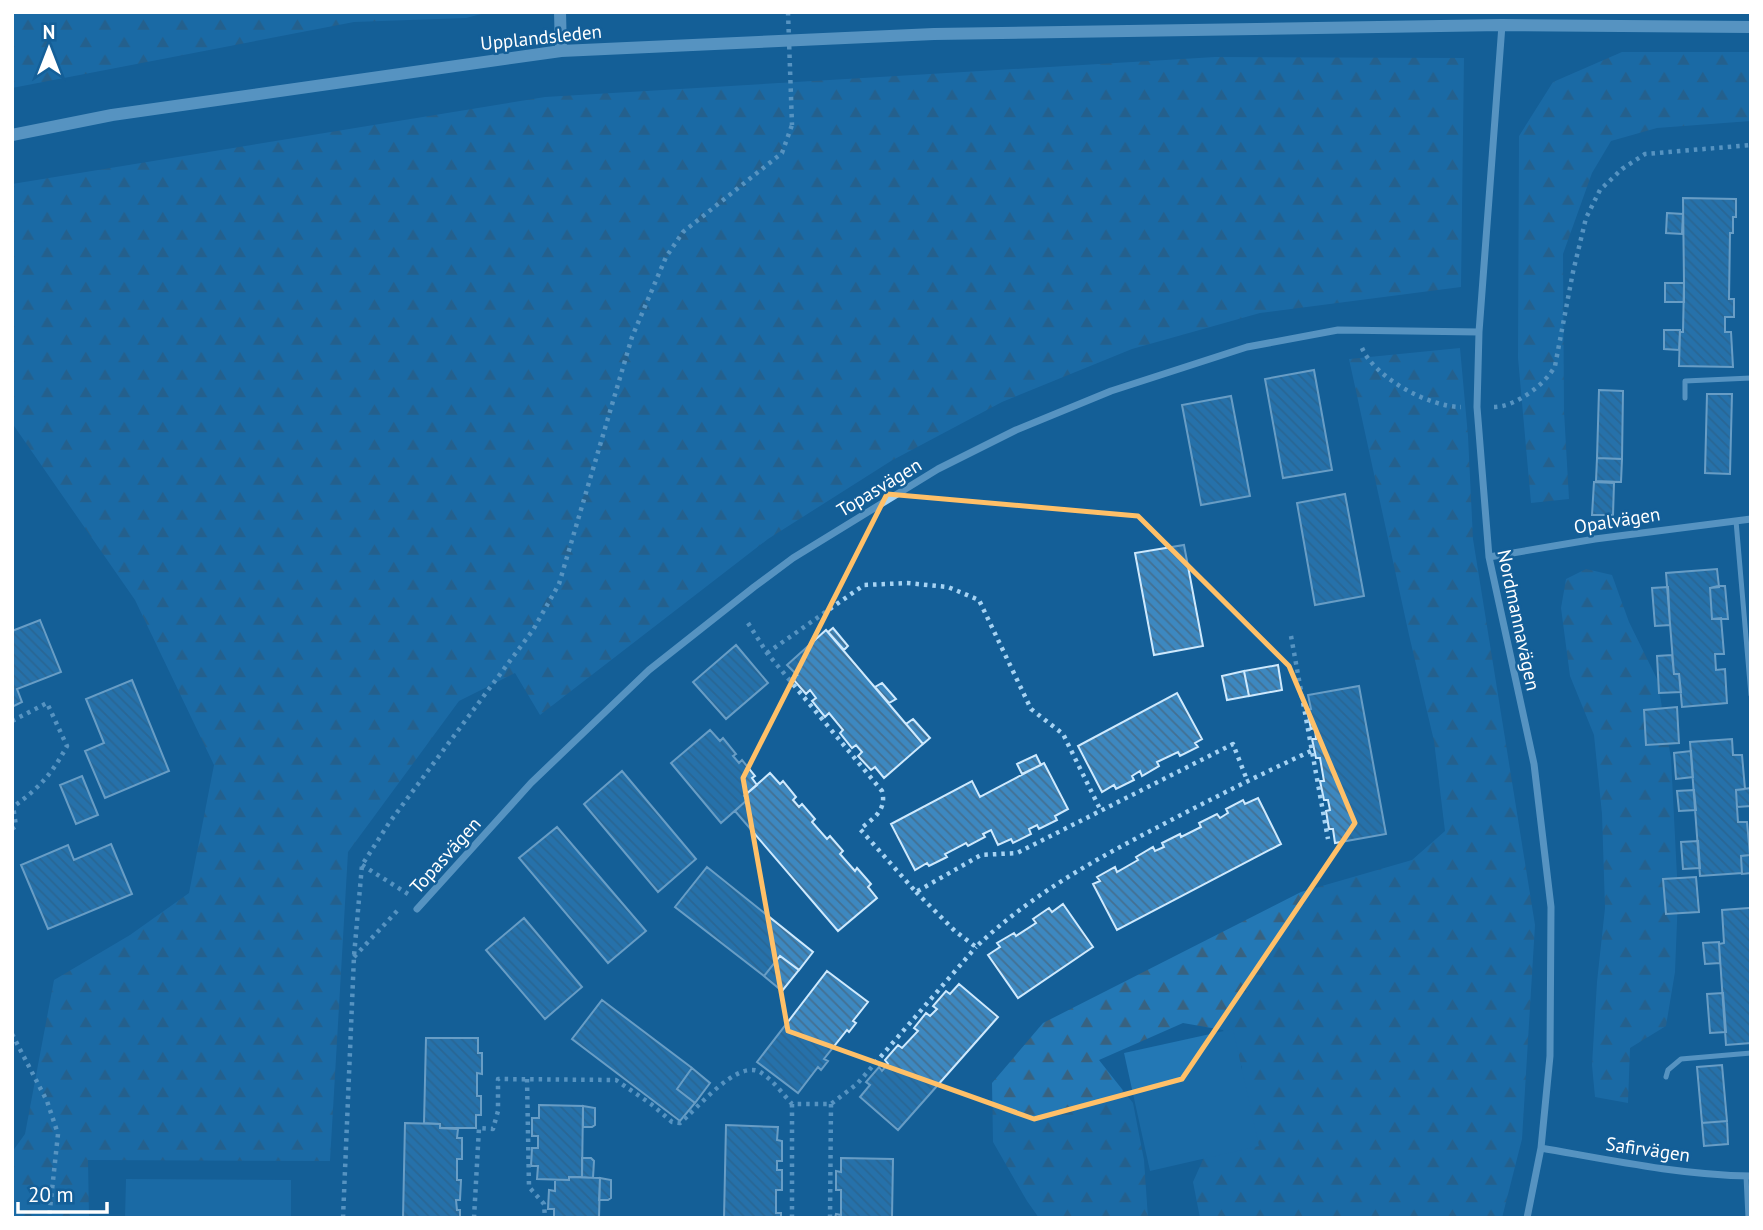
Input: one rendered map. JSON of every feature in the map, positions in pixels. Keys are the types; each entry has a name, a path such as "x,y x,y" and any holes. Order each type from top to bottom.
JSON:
{"street":[{"path":"560,12 561,51"},
{"name":"Upplandsleden","path":"12,135 112,115 561,51 934,34 1502,25 1751,27"},
{"name":"Nordmannavägen","path":"1502,25 1479,332 1477,408 1489,557 1534,764 1551,907 1550,1056 1541,1148 1527,1218"},
{"name":"Topasvägen","path":"417,909 531,783 649,670 754,587 859,517 938,469 1016,430 1111,391 1247,347 1338,330 1479,332"},
{"name":"Opalvägen","path":"1489,557 1595,539 1751,519"},
{"name":"Safirvägen","path":"1541,1148 1666,1169 1748,1176"}],"lane":[{"path":"1685,398 1685,381 1751,378"},
{"path":"1737,521 1751,695"},
{"path":"1666,1077 1668,1070 1681,1059 1751,1053"},
{"path":"1748,1176 1748,1218"}],"path":[{"path":"343,1218 354,958 362,865 388,823 533,630 559,584 632,338 666,257 683,232 782,153 792,125 788,12"},
{"path":"1361,331 1363,349 1372,366 1401,387 1448,407 1503,407 1539,387 1555,366 1586,218 1600,190 1622,169 1645,154 1751,145"},
{"path":"767,653 864,585 907,583 948,587 979,600 1031,709 1063,734 1101,811"},
{"path":"748,623 767,653 882,791 885,800 881,813 860,830 916,892 955,931 976,947"},
{"path":"1291,636 1328,839"},
{"path":"12,721 47,703 67,746 54,771 37,789 13,806 16,826 12,829"},
{"path":"916,892 981,855 1017,853 1233,744 1247,780"},
{"path":"474,1218 480,1128 493,1129 498,1111 498,1079 616,1080 672,1122 680,1123 715,1090 735,1075 750,1070 760,1072 792,1104 831,1104 857,1084 976,947 1031,901 1100,857 1247,780 1311,751"},
{"path":"354,958 407,901 408,894 362,865"},
{"path":"12,1034 47,1101 58,1134 49,1218"},
{"path":"527,1079 529,1187 544,1204 545,1218"},
{"path":"792,1104 792,1218"},
{"path":"830,1218 831,1104"}],"highlighted area":[{"path":"887,494 1138,516 1289,666 1355,823 1182,1079 1034,1119 788,1031 743,778"}],"green space":[{"path":"12,12 489,12 466,18 354,22 12,88"},
{"path":"1622,52 1751,52 1751,121 1657,128 1611,141 1592,173 1563,254 1564,411 1569,499 1531,503 1518,358 1519,136 1553,82"},
{"path":"1215,57 1464,58 1461,287 1260,313 1132,349 1002,402 891,461 768,539 540,715 515,673 459,701 348,852 330,1161 88,1160 89,1218 12,1218 12,1152 25,1134 54,980 130,935 189,893 214,765 135,600 12,423 12,184 545,97"},
{"path":"1460,348 1473,539 1535,925 1522,1139 1502,1218 1200,1218 1193,1182 1213,1137 1242,1106 1242,1067 1223,1030 1183,1023 1099,1060 1133,1103 1144,1160 1148,1218 1039,1218 993,1142 992,1083 1043,1023 1301,892 1412,860 1445,831 1434,741 1349,359"},
{"path":"1586,569 1612,575 1629,622 1657,679 1671,758 1678,896 1675,972 1666,1026 1630,1048 1628,1103 1595,1097 1592,1065 1605,908 1602,814 1594,735 1570,676 1561,608 1566,579"},
{"path":"1233,1029 1259,1146 1150,1171 1124,1053"},
{"path":"126,1179 291,1180 291,1218 125,1218"}],"building":[{"path":"1683,198 1736,199 1736,217 1733,217 1733,233 1730,233 1729,299 1734,299 1734,317 1725,317 1725,332 1731,332 1733,367 1679,366 1680,332 1683,332"},
{"path":"1667,213 1683,214 1682,234 1666,233"},
{"path":"1665,283 1684,283 1684,302 1665,302"},
{"path":"1664,330 1680,330 1679,350 1664,349"},
{"path":"1314,370 1332,470 1283,478 1265,379"},
{"path":"1599,390 1623,391 1622,459 1597,458"},
{"path":"1707,394 1732,394 1730,474 1705,473"},
{"path":"1231,396 1250,496 1201,505 1182,405"},
{"path":"1597,458 1622,459 1621,482 1596,481"},
{"path":"1594,482 1614,483 1613,515 1592,515"},
{"path":"1345,494 1364,596 1315,605 1297,503"},
{"path":"1184,545 1203,646 1154,655 1135,553"},
{"path":"1717,569 1719,587 1710,588 1712,619 1721,618 1724,654 1715,654 1716,670 1725,669 1727,703 1682,707 1679,674 1674,674 1666,573"},
{"path":"1725,586 1728,619 1712,619 1710,588"},
{"path":"1668,587 1670,625 1655,626 1652,588"},
{"path":"40,620 61,672 17,689 22,702 12,707 12,631"},
{"path":"833,628 848,646 844,650 828,632"},
{"path":"826,630 923,744 884,778 875,767 871,770 858,756 862,752 856,745 852,748 840,733 843,730 829,713 825,717 812,701 816,698 810,690 806,694 792,678 797,675 787,665"},
{"path":"736,645 768,683 726,719 693,682"},
{"path":"1672,655 1674,674 1679,674 1681,692 1659,693 1657,656"},
{"path":"1278,665 1282,690 1249,696 1244,671"},
{"path":"1244,671 1249,696 1227,700 1222,676"},
{"path":"132,680 169,771 105,798 85,751 104,743 86,699"},
{"path":"882,683 896,699 889,703 875,687"},
{"path":"1359,686 1386,834 1335,843 1326,811 1330,810 1328,800 1324,800 1320,781 1324,781 1320,758 1316,758 1312,739 1316,739 1315,728 1311,729 1307,710 1311,709 1308,695"},
{"path":"1177,693 1202,739 1195,743 1198,747 1180,756 1178,752 1157,762 1159,766 1142,776 1140,771 1132,776 1134,780 1116,789 1114,785 1102,792 1078,746"},
{"path":"1677,707 1679,743 1646,745 1644,710"},
{"path":"913,719 930,738 923,744 906,724"},
{"path":"710,730 720,741 723,738 736,754 733,756 739,763 742,760 755,776 752,778 757,785 744,796 747,800 721,823 671,763"},
{"path":"1732,739 1733,755 1742,755 1745,789 1736,790 1738,822 1747,822 1750,855 1741,856 1742,873 1700,876 1690,742"},
{"path":"1691,751 1693,777 1676,779 1674,753"},
{"path":"1036,755 1041,765 1022,774 1017,764"},
{"path":"1044,763 1068,809 1055,816 1057,820 1039,829 1037,825 1029,829 1031,834 1013,843 1011,839 998,845 991,830 983,834 985,837 968,846 966,843 945,854 947,857 915,870 891,824 972,781 980,797"},
{"path":"622,771 696,859 658,892 584,804"},
{"path":"770,773 780,784 783,781 796,797 793,800 799,807 802,804 815,819 812,822 827,839 830,836 843,851 840,854 871,884 868,887 877,898 838,931 735,811 747,800 744,796"},
{"path":"82,776 98,815 76,824 60,785"},
{"path":"1751,788 1751,806 1737,807 1736,790"},
{"path":"1694,790 1696,810 1679,811 1677,791"},
{"path":"1258,798 1281,844 1117,930 1093,884 1100,881 1097,877 1115,867 1117,872 1138,860 1136,857 1153,847 1155,851 1164,847 1162,843 1201,827 1199,823 1217,814 1220,818 1228,813 1226,809 1243,800 1245,804"},
{"path":"557,827 646,931 608,963 519,858"},
{"path":"1698,841 1700,868 1683,869 1681,842"},
{"path":"111,844 132,894 48,929 21,865 68,845 74,860"},
{"path":"1750,855 1751,873 1742,874 1741,856"},
{"path":"707,867 813,952 799,970 780,956 764,976 675,907"},
{"path":"1696,877 1699,912 1666,914 1663,879"},
{"path":"1063,904 1093,947 1018,998 988,955 1000,947 997,943 1014,933 1016,936 1036,923 1033,919 1049,908 1052,912"},
{"path":"1751,908 1751,1043 1726,1045 1719,944 1724,943 1722,910"},
{"path":"524,918 582,987 545,1019 486,950"},
{"path":"1719,942 1720,963 1705,964 1703,943"},
{"path":"780,956 799,970 782,991 764,976"},
{"path":"827,971 868,1002 853,1021 856,1023 824,1059 828,1061 821,1070 818,1067 798,1093 757,1062"},
{"path":"959,984 998,1017 898,1130 860,1097 870,1085 866,1082 879,1067 882,1071 888,1064 885,1060 898,1045 902,1048 918,1031 914,1028 926,1013 930,1016 937,1009 933,1006 946,991 950,994"},
{"path":"1723,993 1726,1032 1710,1033 1707,994"},
{"path":"602,1000 692,1068 677,1089 695,1103 680,1121 572,1039"},
{"path":"426,1038 478,1038 478,1053 482,1053 482,1074 477,1073 477,1096 481,1096 481,1115 476,1115 476,1128 440,1128 440,1124 424,1123"},
{"path":"1722,1065 1727,1121 1702,1123 1697,1067"},
{"path":"692,1068 710,1083 695,1103 677,1089"},
{"path":"539,1105 583,1106 582,1177 569,1177 569,1180 537,1179 538,1166 531,1166 532,1148 538,1148 538,1136 532,1136 532,1118 539,1118"},
{"path":"583,1106 595,1108 595,1125 592,1127 583,1127"},
{"path":"1727,1121 1728,1144 1704,1146 1702,1123"},
{"path":"405,1123 440,1124 440,1128 458,1129 457,1138 462,1138 462,1159 457,1159 457,1180 461,1180 460,1200 456,1200 460,1218 403,1218"},
{"path":"726,1125 778,1127 777,1140 782,1141 782,1161 777,1161 777,1170 782,1170 782,1190 776,1190 776,1213 781,1213 781,1218 724,1218"},
{"path":"582,1158 591,1158 594,1161 593,1178 582,1177"},
{"path":"841,1158 893,1159 892,1218 835,1218 836,1214 841,1215 841,1190 836,1190 836,1171 841,1172"},
{"path":"569,1177 600,1178 599,1218 554,1218 554,1209 548,1209 549,1190 555,1191 555,1180 569,1180"},
{"path":"600,1178 611,1180 611,1198 608,1200 599,1200"}]}
